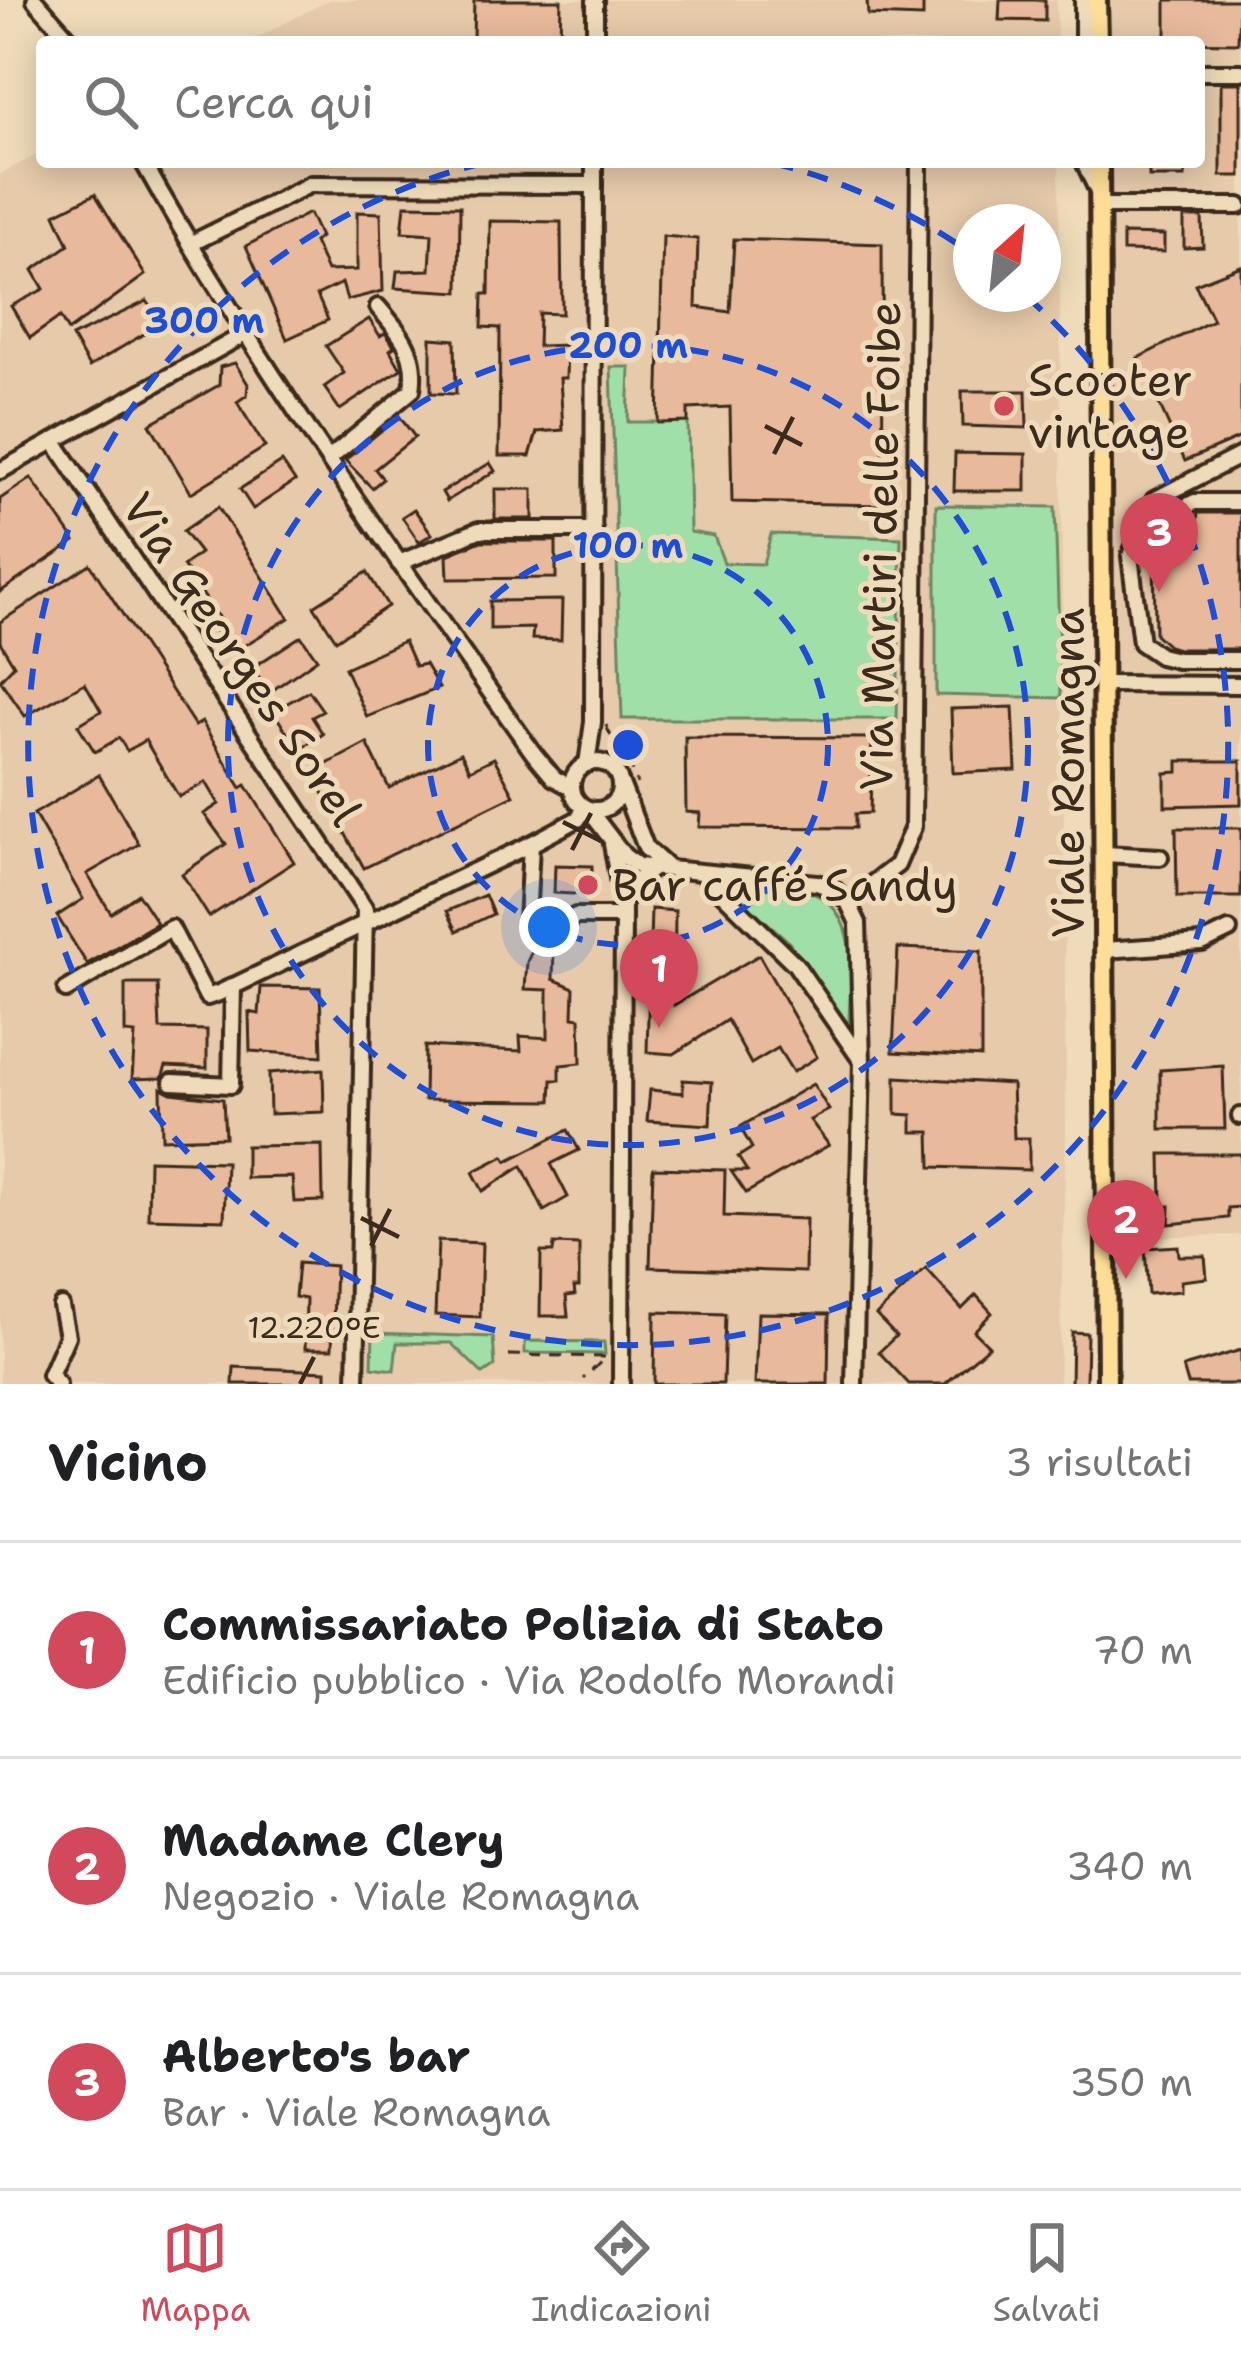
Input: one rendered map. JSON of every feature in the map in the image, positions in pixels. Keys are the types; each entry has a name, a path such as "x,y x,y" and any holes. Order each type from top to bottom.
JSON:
{"main road":[{"path":"1097,0 1098,36"},
{"name":"Viale Romagna","path":"1099,168 1107,1384"}],"street":[{"path":"35,0 67,36"},
{"path":"595,36 596,0"},
{"path":"1082,0 1083,36"},
{"path":"1205,72 1241,72"},
{"path":"147,168 247,333 399,563 535,754 611,839 644,868 818,883 848,902 858,923 862,1062 854,1384"},
{"path":"552,830 564,816 583,766 592,722 594,168"},
{"name":"Via Martiri delle Foibe","path":"848,902 897,865 913,827 919,168"},
{"path":"1086,168 1099,200 1239,206"},
{"path":"192,243 311,184 594,184"},
{"path":"329,459 412,390 416,366 405,338 378,307"},
{"path":"0,471 247,333"},
{"name":"Via Georges Sorel","path":"54,441 364,909 356,1384"},
{"path":"1154,500 1241,455"},
{"path":"1104,684 1233,685 1233,660 1177,660 1160,656 1141,643 1130,556 1141,529 1195,502 1241,502"},
{"path":"399,563 478,530 594,530"},
{"path":"1102,555 1130,556"},
{"path":"592,722 630,800 644,868 631,886 623,911"},
{"path":"535,754 556,766 603,763 618,777"},
{"path":"66,990 171,928 207,997 531,844 578,819 587,809 613,804 618,777"},
{"path":"637,831 646,848 668,868"},
{"path":"611,839 623,911 621,1384"},
{"path":"531,844 526,922 530,931 547,932 576,916 623,911"},
{"path":"1104,854 1160,856"},
{"path":"701,873 795,964 862,1062"},
{"path":"1105,950 1202,943 1229,930"},
{"path":"172,1082 231,1085 233,986"},
{"path":"58,1384 50,1375 67,1336 61,1306"}],"path":[{"path":"509,1355 606,1357 584,1379"}],"shaded area":[{"path":"329,0 1056,0 1057,36 260,36"},
{"path":"1107,0 1241,0 1241,1235 1111,1237 1109,345 1099,194 1108,194 1108,168 1205,168 1205,36 1107,36"},
{"path":"36,155 36,168 1059,168 1059,204 953,204 953,312 1060,312 1066,1131 1059,1384 0,1384 0,174"}],"green space":[{"path":"611,367 630,367 628,422 688,422 690,532 714,536 724,563 763,564 771,534 901,538 897,719 622,719"},
{"path":"936,505 1055,507 1061,698 936,695"},
{"path":"731,884 807,891 837,913 849,948 849,1025 787,940 735,894"},
{"path":"373,1333 493,1337 495,1366 483,1374 451,1343 397,1343 394,1370 372,1367"},
{"path":"525,1341 604,1342 605,1354 525,1353"}],"building":[{"path":"474,0 561,0 560,36 473,36"},
{"path":"867,0 923,0 923,17 868,15"},
{"path":"1000,0 1045,0 1045,21 999,20"},
{"path":"1166,0 1239,0 1238,43 1205,43 1205,36 1166,36"},
{"path":"1221,83 1241,83 1241,176 1221,176"},
{"path":"1149,168 1185,168 1185,177 1149,177"},
{"path":"95,194 145,275 68,331 60,317 30,338 11,306 44,289 33,270 69,245 55,214"},
{"path":"405,205 460,206 459,292 395,288 397,271 430,270 432,234 402,232"},
{"path":"357,212 381,213 383,291 347,300 342,283 317,295 328,320 287,339 246,246 309,213 320,237 314,242 327,271 357,270"},
{"path":"1184,217 1202,217 1203,247 1184,248"},
{"path":"490,221 561,222 562,314 539,313 538,346 567,345 566,378 560,378 563,430 537,432 530,456 499,456 500,328 482,327 483,294 489,294"},
{"path":"1123,234 1164,235 1164,252 1123,251"},
{"path":"663,236 698,239 696,307 730,312 734,239 882,244 883,505 732,502 730,407 688,409 688,422 658,423"},
{"path":"1241,266 1241,437 1185,461 1138,358 1213,320 1195,284"},
{"path":"147,301 162,323 89,367 72,337"},
{"path":"369,319 380,336 385,333 391,341 394,347 390,350 401,369 340,410 324,387 344,373 326,346"},
{"path":"431,338 455,340 456,394 431,393"},
{"path":"235,363 248,384 247,395 237,402 265,447 191,493 150,424 219,385 220,367"},
{"path":"962,391 1026,391 1027,428 963,426"},
{"path":"399,416 415,437 375,469 383,479 372,488 345,460"},
{"path":"955,453 1026,454 1026,491 954,491"},
{"path":"282,462 295,481 253,509 240,489"},
{"path":"490,463 495,471 447,501 442,492"},
{"path":"31,478 75,541 0,592 0,499"},
{"path":"495,489 533,489 533,519 495,519"},
{"path":"218,507 289,618 232,653 215,630 224,625 183,566 200,553 183,531"},
{"path":"414,509 432,534 419,542 402,517"},
{"path":"1198,513 1241,513 1241,649 1178,649 1155,634 1154,535 1172,526 1196,526"},
{"path":"481,541 556,541 556,578 448,579 447,555"},
{"path":"90,564 195,726 202,722 241,788 246,785 294,862 209,917 182,874 226,844 204,814 219,804 206,782 179,797 145,740 127,751 119,738 95,752 78,725 101,711 85,683 25,716 0,680 14,665 0,642 0,622"},
{"path":"367,572 388,606 336,640 314,606"},
{"path":"562,600 561,640 532,639 533,628 490,629 490,601"},
{"path":"301,636 317,659 270,692 252,668"},
{"path":"404,641 415,666 425,664 439,688 367,717 345,668"},
{"path":"309,691 323,711 312,717 323,734 298,750 273,711"},
{"path":"1013,707 1016,770 953,773 951,709"},
{"path":"685,737 872,738 870,813 855,814 855,828 699,827 700,813 686,812"},
{"path":"367,743 389,788 461,753 470,770 494,758 514,795 364,868 312,772"},
{"path":"1178,761 1241,761 1241,804 1165,806 1165,773 1178,772"},
{"path":"99,775 139,844 87,874 111,913 138,894 157,923 87,964 57,916 83,899 34,814"},
{"path":"1176,828 1241,828 1241,897 1177,897"},
{"path":"555,865 592,866 592,895 554,893"},
{"path":"485,895 493,914 457,931 447,911"},
{"path":"651,909 675,911 674,1005 759,955 817,1057 793,1072 778,1048 751,1064 727,1020 674,1054 647,1052"},
{"path":"533,948 554,950 553,979 574,988 573,1017 580,1018 581,1063 560,1065 560,1080 552,1080 551,1101 424,1100 425,1046 521,1051 520,1036 548,1038 548,990 525,989"},
{"path":"898,948 981,951 981,1057 893,1052"},
{"path":"125,984 158,984 160,1029 207,1030 207,1068 166,1066 162,1078 132,1079 135,1034 125,1033"},
{"path":"261,987 320,988 322,1056 250,1051 249,1012 259,1014"},
{"path":"1223,1066 1225,1129 1160,1129 1160,1070"},
{"path":"323,1069 324,1112 270,1114 269,1073"},
{"path":"896,1077 1012,1084 1014,1138 1029,1138 1029,1170 931,1167 930,1132 912,1132 912,1115 896,1114"},
{"path":"683,1080 712,1082 710,1125 647,1121 650,1090 683,1093"},
{"path":"813,1084 829,1110 810,1120 829,1145 746,1193 731,1171 747,1171 738,1157 752,1148 740,1127"},
{"path":"161,1088 223,1099 225,1137 162,1139"},
{"path":"568,1130 579,1150 551,1164 568,1197 544,1211 522,1166 483,1191 473,1172 504,1156 507,1161"},
{"path":"322,1145 323,1201 294,1202 292,1177 246,1178 246,1146"},
{"path":"1161,1154 1241,1154 1241,1207 1228,1208 1228,1218 1169,1224 1170,1206 1162,1206"},
{"path":"149,1160 226,1162 224,1220 148,1218"},
{"path":"653,1168 725,1170 724,1216 806,1219 805,1272 650,1267"},
{"path":"438,1241 482,1243 480,1317 435,1315"},
{"path":"554,1244 579,1245 579,1287 574,1287 575,1295 566,1296 568,1316 540,1316 541,1252 553,1252"},
{"path":"1178,1246 1179,1256 1205,1256 1207,1278 1181,1281 1181,1291 1148,1294 1145,1248"},
{"path":"298,1263 335,1266 332,1349 305,1349 306,1299 295,1297"},
{"path":"926,1269 962,1309 976,1295 992,1313 974,1331 989,1346 945,1384 909,1384 879,1352 896,1336 876,1315"},
{"path":"655,1312 725,1314 723,1384 654,1384"},
{"path":"758,1313 829,1314 828,1384 755,1384"},
{"path":"1072,1332 1087,1333 1086,1384 1071,1384"},
{"path":"1241,1350 1241,1384 1188,1384 1183,1367"},
{"path":"234,1367 326,1371 326,1384 233,1384"}],"place":[{"name":"Scooter vintage","path":"1004,406"},
{"name":"Alberto's bar","path":"1159,592"},
{"name":"Bar caffé Sandy","path":"588,885"},
{"name":"Commissariato Polizia di Stato","path":"659,1028"},
{"name":"Madame Clery","path":"1126,1279"}]}
